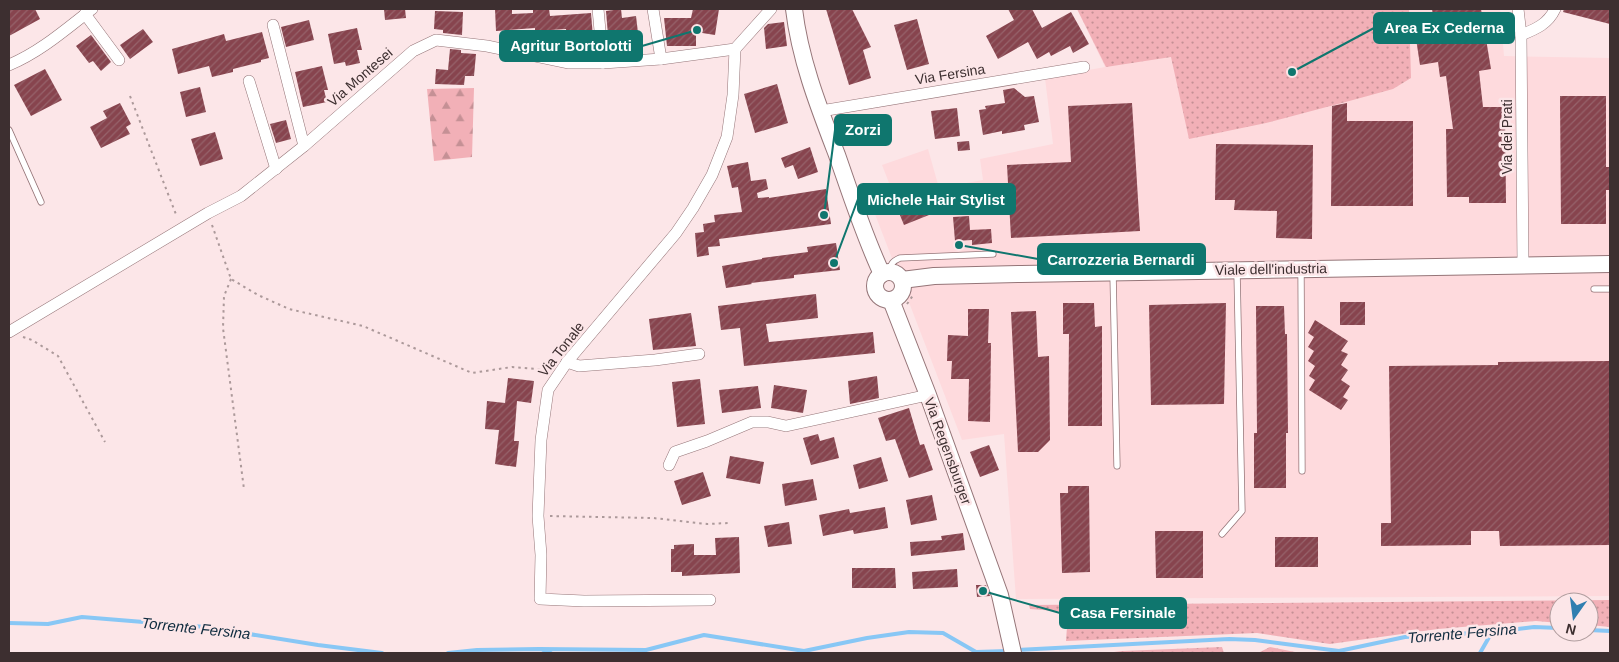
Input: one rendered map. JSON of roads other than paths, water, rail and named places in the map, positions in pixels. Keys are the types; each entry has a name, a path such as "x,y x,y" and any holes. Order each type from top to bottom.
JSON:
{"main road":[{"path":"794,9 804,62 864,230 902,291 896,298 891,300 883,298 876,292 875,284 879,276 891,275"},
{"name":"Viale dell'industria","path":"891,275 934,276 1608,262"},
{"name":"Via Regensburger","path":"891,300 928,395 1002,603 1013,653"}],"street":[{"path":"598,9 603,63"},
{"path":"654,9 661,59"},
{"path":"735,49 771,9"},
{"name":"Via dei Prati","path":"1518,9 1521,35 1523,265"},
{"path":"1521,35 1538,29 1550,19 1555,9"},
{"path":"9,65 20,61 56,38 88,11 119,60"},
{"path":"273,25 304,146"},
{"name":"Via Montesei","path":"9,332 208,213 241,196 304,146 413,51 436,40 487,46 569,63 661,59 735,49"},
{"name":"Via Tonale","path":"710,600 584,601 540,599 541,555 538,516 541,440 548,390 567,362 676,233 712,175 727,137 733,95 735,49"},
{"name":"Via Fersina","path":"821,111 1084,67"},
{"path":"249,81 276,169"},
{"path":"567,362 579,366 699,354"},
{"path":"669,466 675,452 752,422 768,422 786,426 928,395"}],"lane":[{"path":"9,130 41,202"},
{"path":"891,275 890,268 893,261 900,258 993,254"},
{"path":"1301,269 1302,471"},
{"path":"1222,534 1242,511 1237,270"},
{"path":"1113,272 1117,466"},
{"path":"1594,289 1610,289"}],"waterway":[{"name":"Torrente Fersina","path":"9,623 48,624 82,617 205,627 382,653"},
{"name":"Torrente Fersina","path":"1017,650 1229,639 1255,640 1339,651 1405,637 1492,632 1534,627 1549,628"},
{"name":"Torrente Fersina","path":"1599,630 1610,631"},
{"name":"Torrente Fersina","path":"448,653 477,650 539,649 646,650 704,635 804,651 867,638 909,632 943,633 976,652 1008,651"},
{"path":"1480,653 1492,632"},
{"name":"Torrente Fersina","path":"543,650 551,653"}],"place":[{"name":"Agritur Bortolotti","path":"697,30"},
{"name":"Area Ex Cederna","path":"1292,72"},
{"name":"Zorzi","path":"824,215"},
{"name":"Carrozzeria Bernardi","path":"959,245"},
{"name":"Michele Hair Stylist","path":"834,263"},
{"name":"Casa Fersinale","path":"983,591"}]}
